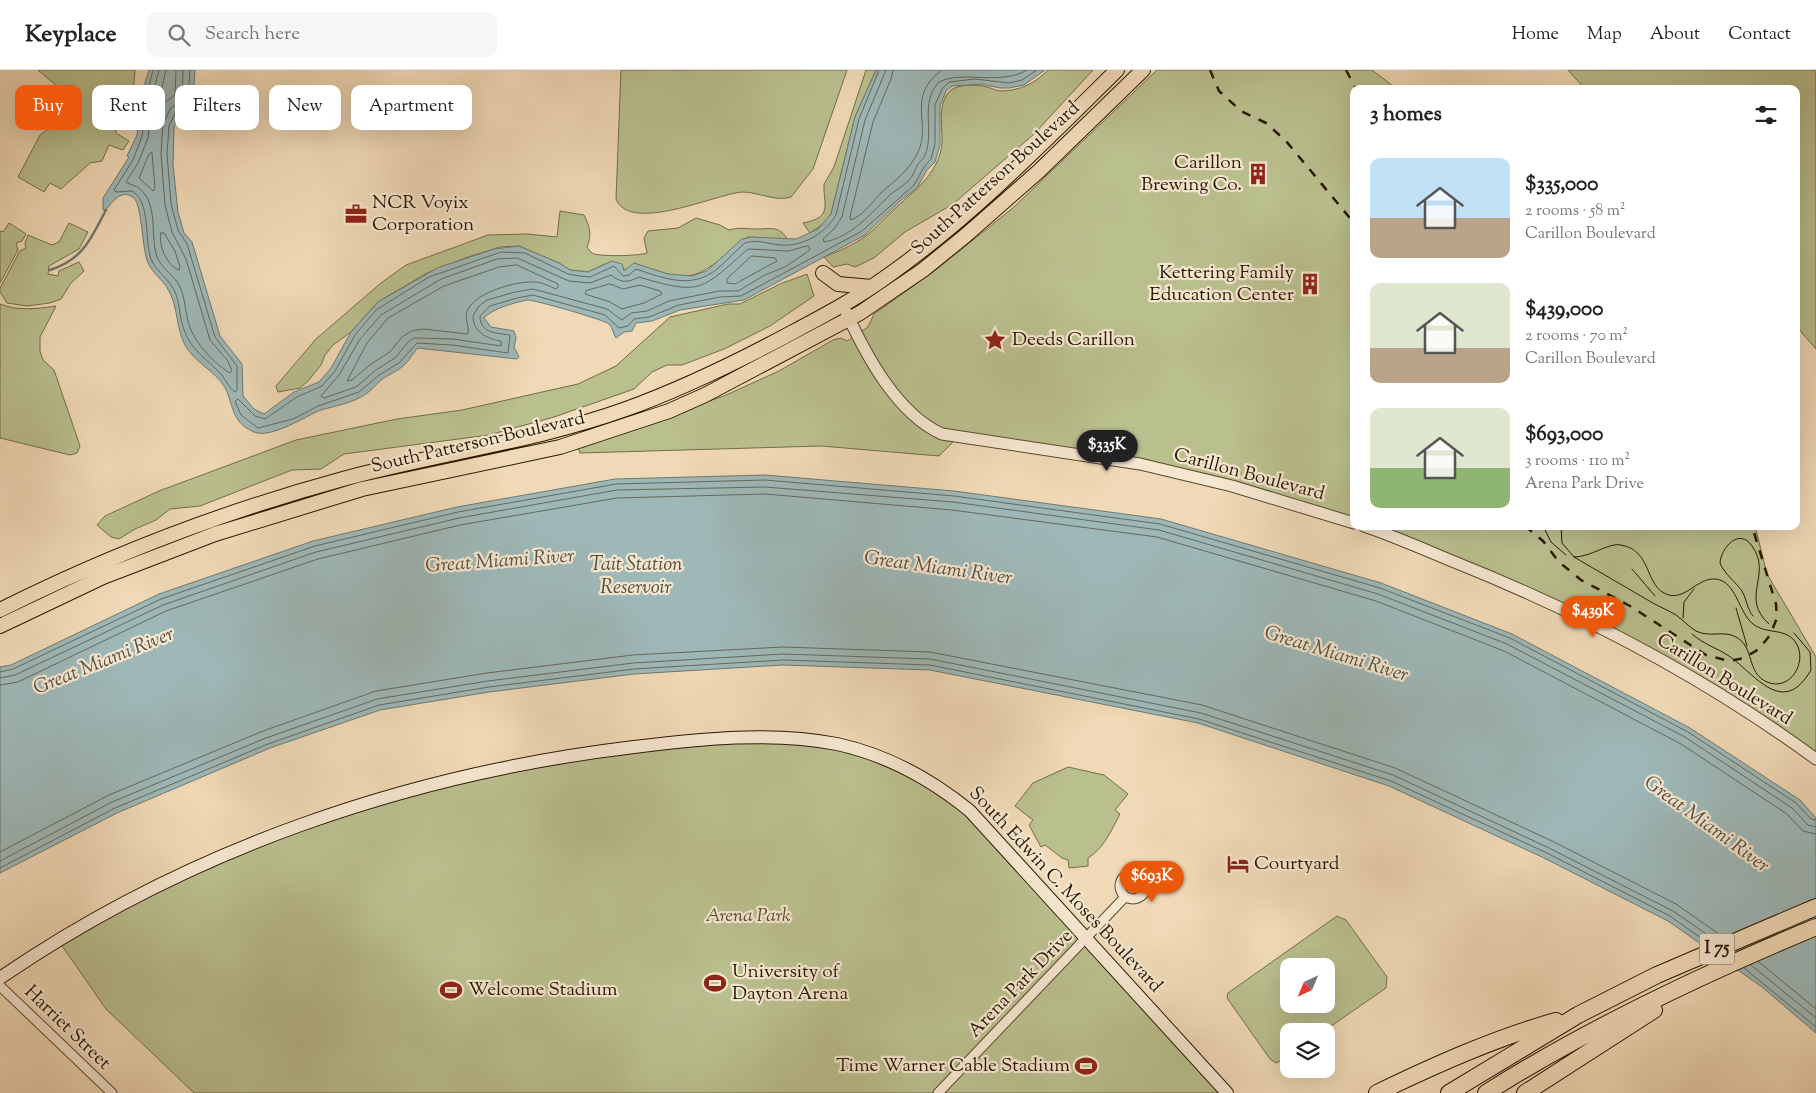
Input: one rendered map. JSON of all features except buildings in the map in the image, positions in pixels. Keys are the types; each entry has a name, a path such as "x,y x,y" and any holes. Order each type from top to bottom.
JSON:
{"highway":[{"name":"I 75","path":"1450,1093 1578,1015 1708,952 1816,907"},
{"name":"I 75","path":"1486,1093 1584,1036 1644,1012 1669,994 1753,953 1816,928"},
{"path":"1525,1093 1644,1012"},
{"path":"1377,1093 1412,1076 1504,1038 1578,1015"}],"main road":[{"name":"South Patterson Boulevard","path":"0,610 47,586 159,538 248,507 386,468 528,438 624,409 725,367 842,306 872,287 966,213 1117,70"},
{"name":"South Patterson Boulevard","path":"0,626 103,577 164,552 296,508 412,477 560,447 669,411 731,382 849,319 923,270 966,236 1039,171 1143,70"},
{"path":"823,273 838,284 872,287"},
{"name":"South Edwin C. Moses Boulevard","path":"0,978 83,925 138,895 251,843 360,803 418,787 521,763 650,745 729,739 772,739 837,744 886,759 922,777 949,794 970,811 1227,1093"}],"street":[{"name":"Carillon Boulevard","path":"842,306 900,402 919,421 942,434 1140,464 1232,486 1350,522"},
{"name":"Carillon Boulevard","path":"1374,530 1474,570 1586,620 1703,684 1816,759"},
{"name":"Arena Park Drive","path":"938,1093 1125,897"},
{"name":"Harriet Street","path":"0,986 112,1093"}],"green space":[{"path":"38,70 135,70 134,85 92,85 92,130 116,130 116,133 129,141 123,150 109,145 102,161 90,163 61,189 50,183 44,192 18,177 40,135 47,130 82,130 82,85 56,85"},
{"path":"621,70 847,70 813,169 791,197 773,198 742,192 655,213 638,213 624,209 616,199"},
{"path":"866,70 876,70 855,117 831,214 826,222 810,233 803,223 823,214 825,209 824,184 834,167"},
{"path":"1048,70 1093,70 1034,134 953,204 905,232 874,258 855,267 847,264 833,267 824,257 849,246 871,232 920,186 931,173 941,150 943,104 945,97 950,91 957,87 973,85 999,91 1014,90 1033,82"},
{"path":"1157,70 1372,70 1392,85 1350,85 1350,522 1186,475 957,438 939,456 821,446 580,453 577,445 724,396 779,371 833,340 841,338 847,341 868,327 874,314 937,269 1014,207"},
{"path":"1568,70 1816,70 1816,349 1800,331 1800,85 1581,85"},
{"path":"560,211 584,215 590,231 587,247 592,253 602,255 647,253 644,238 648,231 678,228 696,218 720,225 729,230 740,228 774,229 785,235 788,240 748,237 707,269 697,274 686,276 656,271 634,263 627,271 622,267 605,264 588,272 570,270 559,263 519,246 500,247 427,273 378,302 351,332 333,345 325,355 321,365 308,381 300,388 278,392 276,386 316,339 381,283 406,265 488,235 528,234 557,237"},
{"path":"9,223 26,234 22,241 16,243 18,250 0,283 0,231 3,232"},
{"path":"69,223 88,232 79,249 49,266 48,274 58,276 59,271 79,262 84,271 71,283 61,299 50,303 27,306 7,303 0,292 0,288 20,251 26,248 25,243 28,235 52,245 59,242"},
{"path":"807,274 814,296 770,326 724,349 682,365 667,365 652,372 634,389 554,417 489,435 344,454 321,469 292,470 200,506 170,509 156,520 135,529 119,539 111,537 97,525 105,516 159,491 296,440 397,419 462,410 578,384 616,366 670,317 728,304 740,304 780,284"},
{"path":"0,304 34,309 56,306 40,337 40,351 43,360 54,370 80,446 77,453 70,455 0,438"},
{"path":"1373,530 1756,530 1767,574 1816,657 1816,759 1625,640"},
{"name":"Arena Park","path":"699,741 837,745 949,794 1227,1093 194,1093 106,1009 58,940 182,873 418,787"},
{"path":"1068,767 1104,775 1128,794 1115,810 1120,814 1107,839 1088,858 1088,866 1069,868 1068,860 1062,858 1045,845 1041,847 1029,825 1033,820 1015,806 1033,783"},
{"path":"1337,916 1346,920 1387,977 1386,988 1335,1023 1280,1023 1280,1061 1276,1063 1270,1059 1227,998 1228,993"}],"water":[{"path":"149,70 195,70 194,85 175,85 173,165 178,212 184,233 192,242 220,336 242,364 243,396 254,409 264,414 294,392 319,382 331,368 351,332 378,302 437,268 494,249 519,246 559,263 570,270 588,272 612,261 622,264 624,271 634,263 668,274 692,276 707,271 742,239 752,237 796,239 818,229 831,214 855,117 876,70 1045,70 1024,85 1009,88 981,84 952,86 946,91 940,106 940,145 935,162 927,170 917,188 900,201 865,235 744,300 680,310 652,321 636,323 632,331 624,332 616,338 609,324 595,318 527,300 516,303 498,309 484,318 491,327 514,331 516,338 514,347 519,357 517,359 418,348 403,366 381,380 361,397 321,410 279,430 261,433 246,428 241,423 220,380 193,356 185,345 172,297 151,269 147,260 137,202 130,195 121,195 106,210 103,210 103,198 129,157 127,156 138,130 165,130 165,85 144,85"},
{"name":"Tait Station Reservoir","path":"765,475 954,491 1161,519 1381,583 1512,634 1690,728 1800,800 1816,818 1816,1033 1762,987 1668,921 1544,858 1389,786 1198,723 930,670 783,665 634,674 489,692 380,710 270,748 117,813 0,873 0,667 11,665 159,594 313,541 457,507 615,479"}],"waterway":[{"path":"50,270 79,254 91,238 106,210"}],"tram line":[{"path":"1545,530 1551,542 1566,555"},
{"path":"1561,530 1562,543 1574,557"},
{"path":"1753,616 1742,591 1720,563 1727,546 1736,539 1747,541 1758,557 1757,604 1761,614 1769,624"},
{"path":"1616,545 1631,548 1643,560 1653,582 1658,588 1664,593 1671,595 1684,593 1709,579 1723,581 1733,591 1748,619 1753,624 1787,635 1796,643 1800,659 1795,673 1783,683 1767,682 1756,673 1746,647 1736,637 1696,631 1676,615 1574,557 1587,555 1616,545"},
{"path":"1632,569 1655,596"},
{"path":"1683,618 1684,602 1694,589"},
{"path":"1736,608 1747,646"},
{"path":"1692,634 1729,656 1759,681 1780,692 1790,691 1801,684 1811,670 1810,652 1794,633"}],"railway":[{"path":"1210,70 1219,91 1241,111 1266,123 1286,141 1350,218"},
{"path":"1346,70 1354,85"},
{"path":"1530,530 1543,541 1559,562 1581,580 1630,606 1706,655 1729,661 1744,658 1759,649 1770,635 1777,618 1776,604 1753,530"}],"place":[{"name":"Carillon Brewing Co.","path":"1258,174"},
{"name":"NCR Voyix Corporation","path":"356,214"},
{"name":"Kettering Family Education Center","path":"1310,284"},
{"name":"Deeds Carillon","path":"995,340"},
{"name":"Courtyard","path":"1238,864"},
{"name":"University of Dayton Arena","path":"715,983"},
{"name":"Welcome Stadium","path":"451,990"},
{"name":"Time Warner Cable Stadium","path":"1086,1066"}],"water label":[{"name":"Great Miami River","path":"500,562"},
{"name":"Great Miami River","path":"938,569"},
{"name":"Great Miami River","path":"1336,655"},
{"name":"Great Miami River","path":"104,662"},
{"name":"Great Miami River","path":"1706,825"}]}
